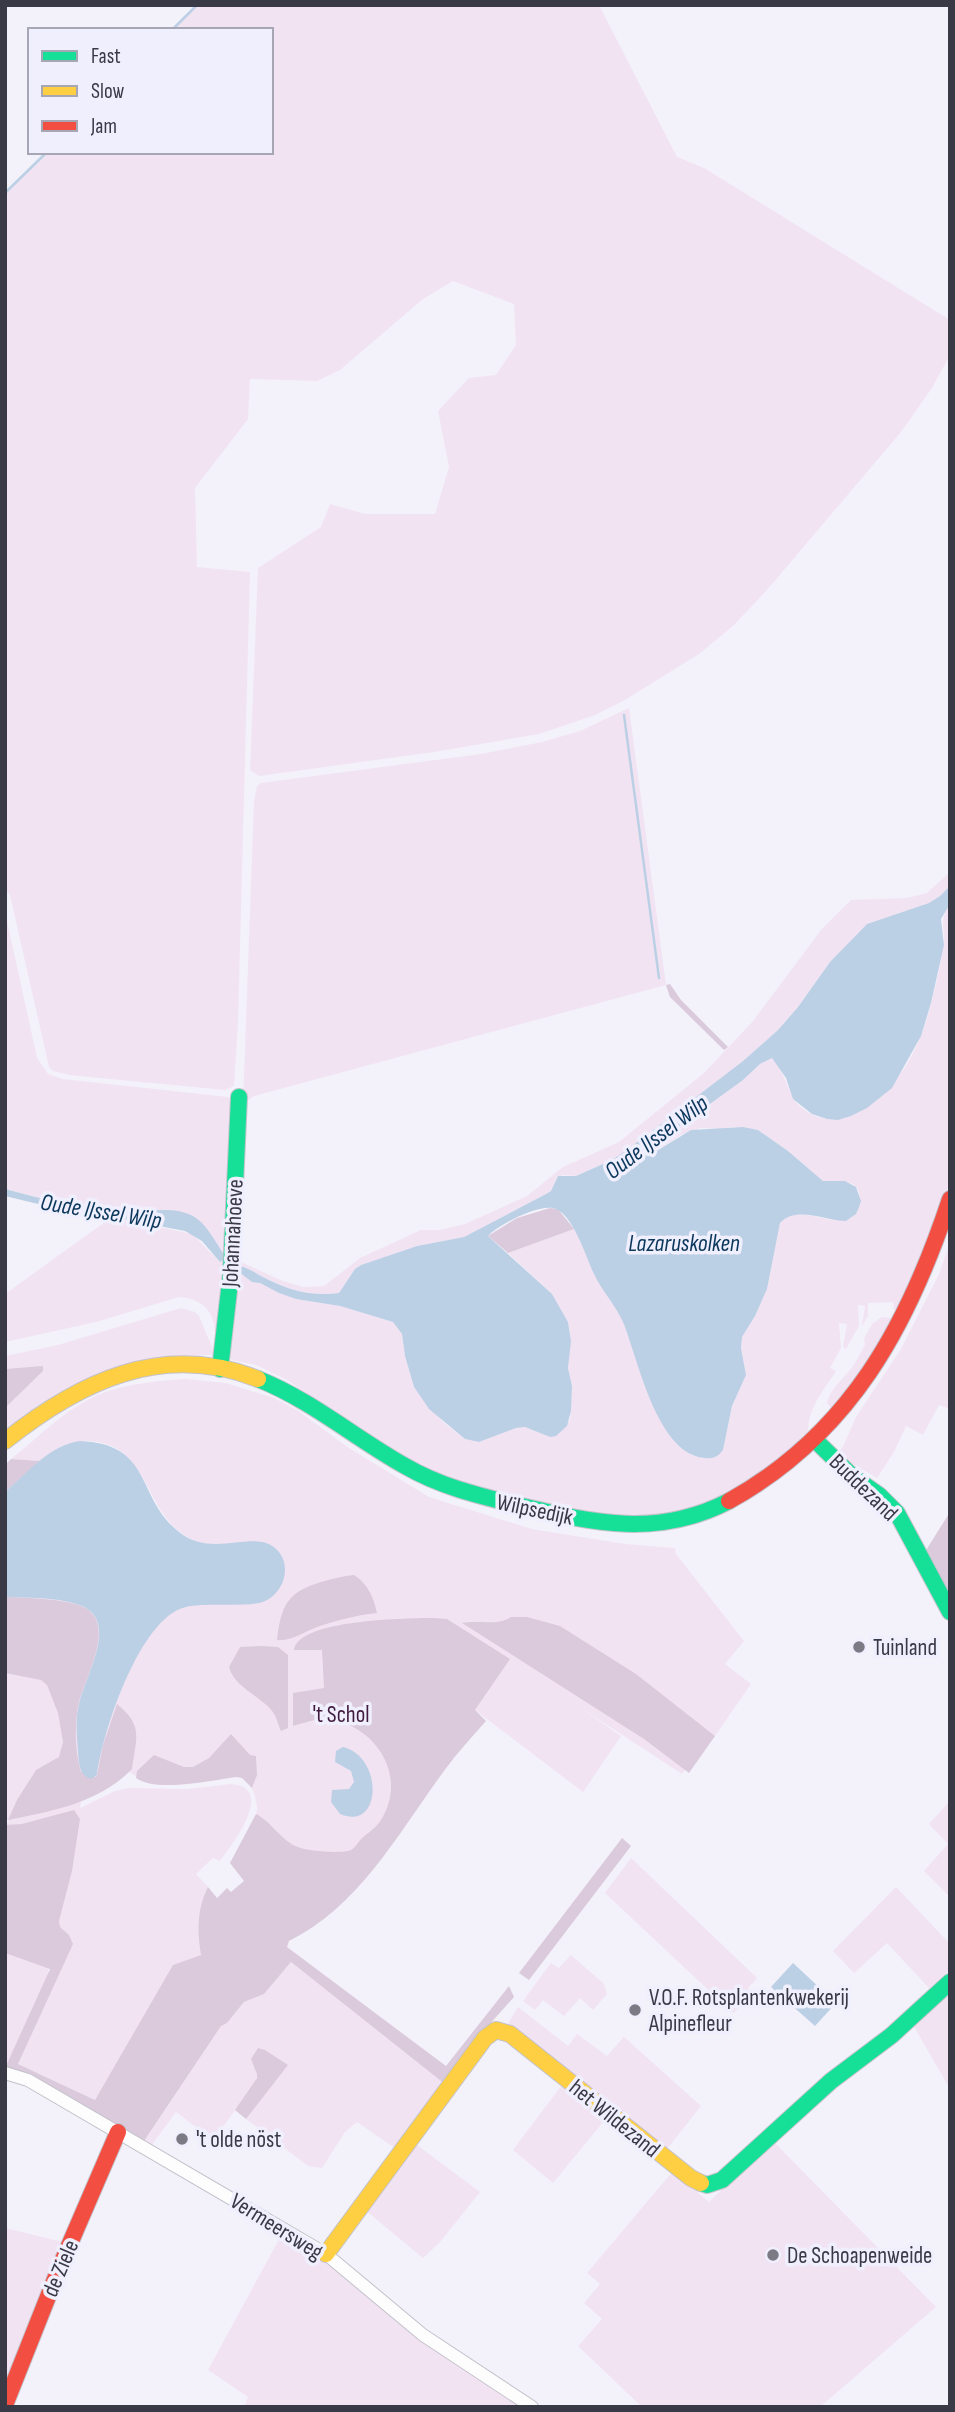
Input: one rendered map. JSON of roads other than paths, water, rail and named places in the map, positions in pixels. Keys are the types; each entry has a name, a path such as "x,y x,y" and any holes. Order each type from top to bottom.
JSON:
{"street":[{"name":"Johannahoeve","path":"220,1368 232,1273 239,1097"},
{"name":"Wilpsedijk","path":"5,1441 56,1402 96,1381 165,1366 220,1368 260,1378 293,1394 403,1466 434,1481 489,1500 615,1525 655,1524 682,1519 738,1496 779,1470 814,1439 850,1400 889,1345 924,1270 950,1199"},
{"name":"Buddezand","path":"814,1439 852,1476 879,1494 897,1513 950,1612"},
{"name":"het Wildezand","path":"326,2255 488,2034 494,2031 507,2032 691,2178 707,2185 722,2179 831,2081 892,2035 950,1982"},
{"name":"Vermeersweg","path":"5,2073 28,2080 326,2255 423,2335 532,2407"},
{"name":"de Ziele","path":"5,2405 118,2132"}],"water":[{"name":"Lazaruskolken","path":"950,886 950,904 941,919 944,945 931,1003 921,1036 892,1088 867,1108 851,1116 838,1120 827,1119 812,1114 793,1099 786,1078 772,1058 760,1064 743,1080 644,1152 650,1155 691,1130 743,1127 758,1130 823,1181 845,1181 856,1187 861,1201 856,1214 846,1221 803,1214 794,1215 780,1223 767,1289 742,1337 741,1348 746,1375 732,1406 723,1450 717,1456 704,1458 687,1452 673,1440 661,1422 651,1402 623,1322 596,1279 573,1228 556,1209 531,1212 510,1221 488,1236 552,1294 568,1322 571,1341 568,1368 572,1386 571,1411 567,1426 556,1436 550,1437 525,1427 479,1442 465,1439 429,1409 414,1387 402,1334 393,1322 340,1306 296,1299 252,1282 239,1272 238,1265 290,1289 319,1294 339,1293 355,1269 361,1265 417,1246 464,1237 551,1191 558,1176 576,1176 612,1160 743,1061 778,1030 830,962 867,924 929,903"},
{"name":"Oude IJssel Wilp","path":"5,1189 107,1211 183,1212 201,1223 225,1256 220,1262 202,1241 185,1231 71,1212 5,1196"},
{"path":"80,1441 104,1444 132,1462 165,1518 179,1532 192,1540 205,1543 266,1543 281,1554 285,1569 278,1591 265,1601 186,1607 169,1615 153,1632 126,1679 107,1732 97,1775 91,1779 84,1775 79,1765 77,1722 79,1704 97,1648 97,1621 90,1611 76,1604 41,1598 5,1597 5,1492 49,1454"},
{"path":"343,1747 356,1753 366,1764 371,1777 373,1791 370,1803 364,1813 354,1817 340,1814 331,1802 332,1790 349,1789 354,1782 351,1771 335,1762 336,1751"},
{"path":"793,1963 836,2003 815,2026 771,1987"}],"waterway":[{"path":"174,28 197,5"},
{"path":"5,193 45,154"},
{"path":"624,715 659,978"}],"place":[{"name":"Tuinland","path":"859,1647"},
{"name":"V.O.F. Rotsplantenkwekerij Alpinefleur","path":"635,2010"},
{"name":"'t olde nöst","path":"182,2139"},
{"name":"De Schoapenweide","path":"773,2255"}],"park label":[{"name":"'t Schol","path":"341,1714"}]}
